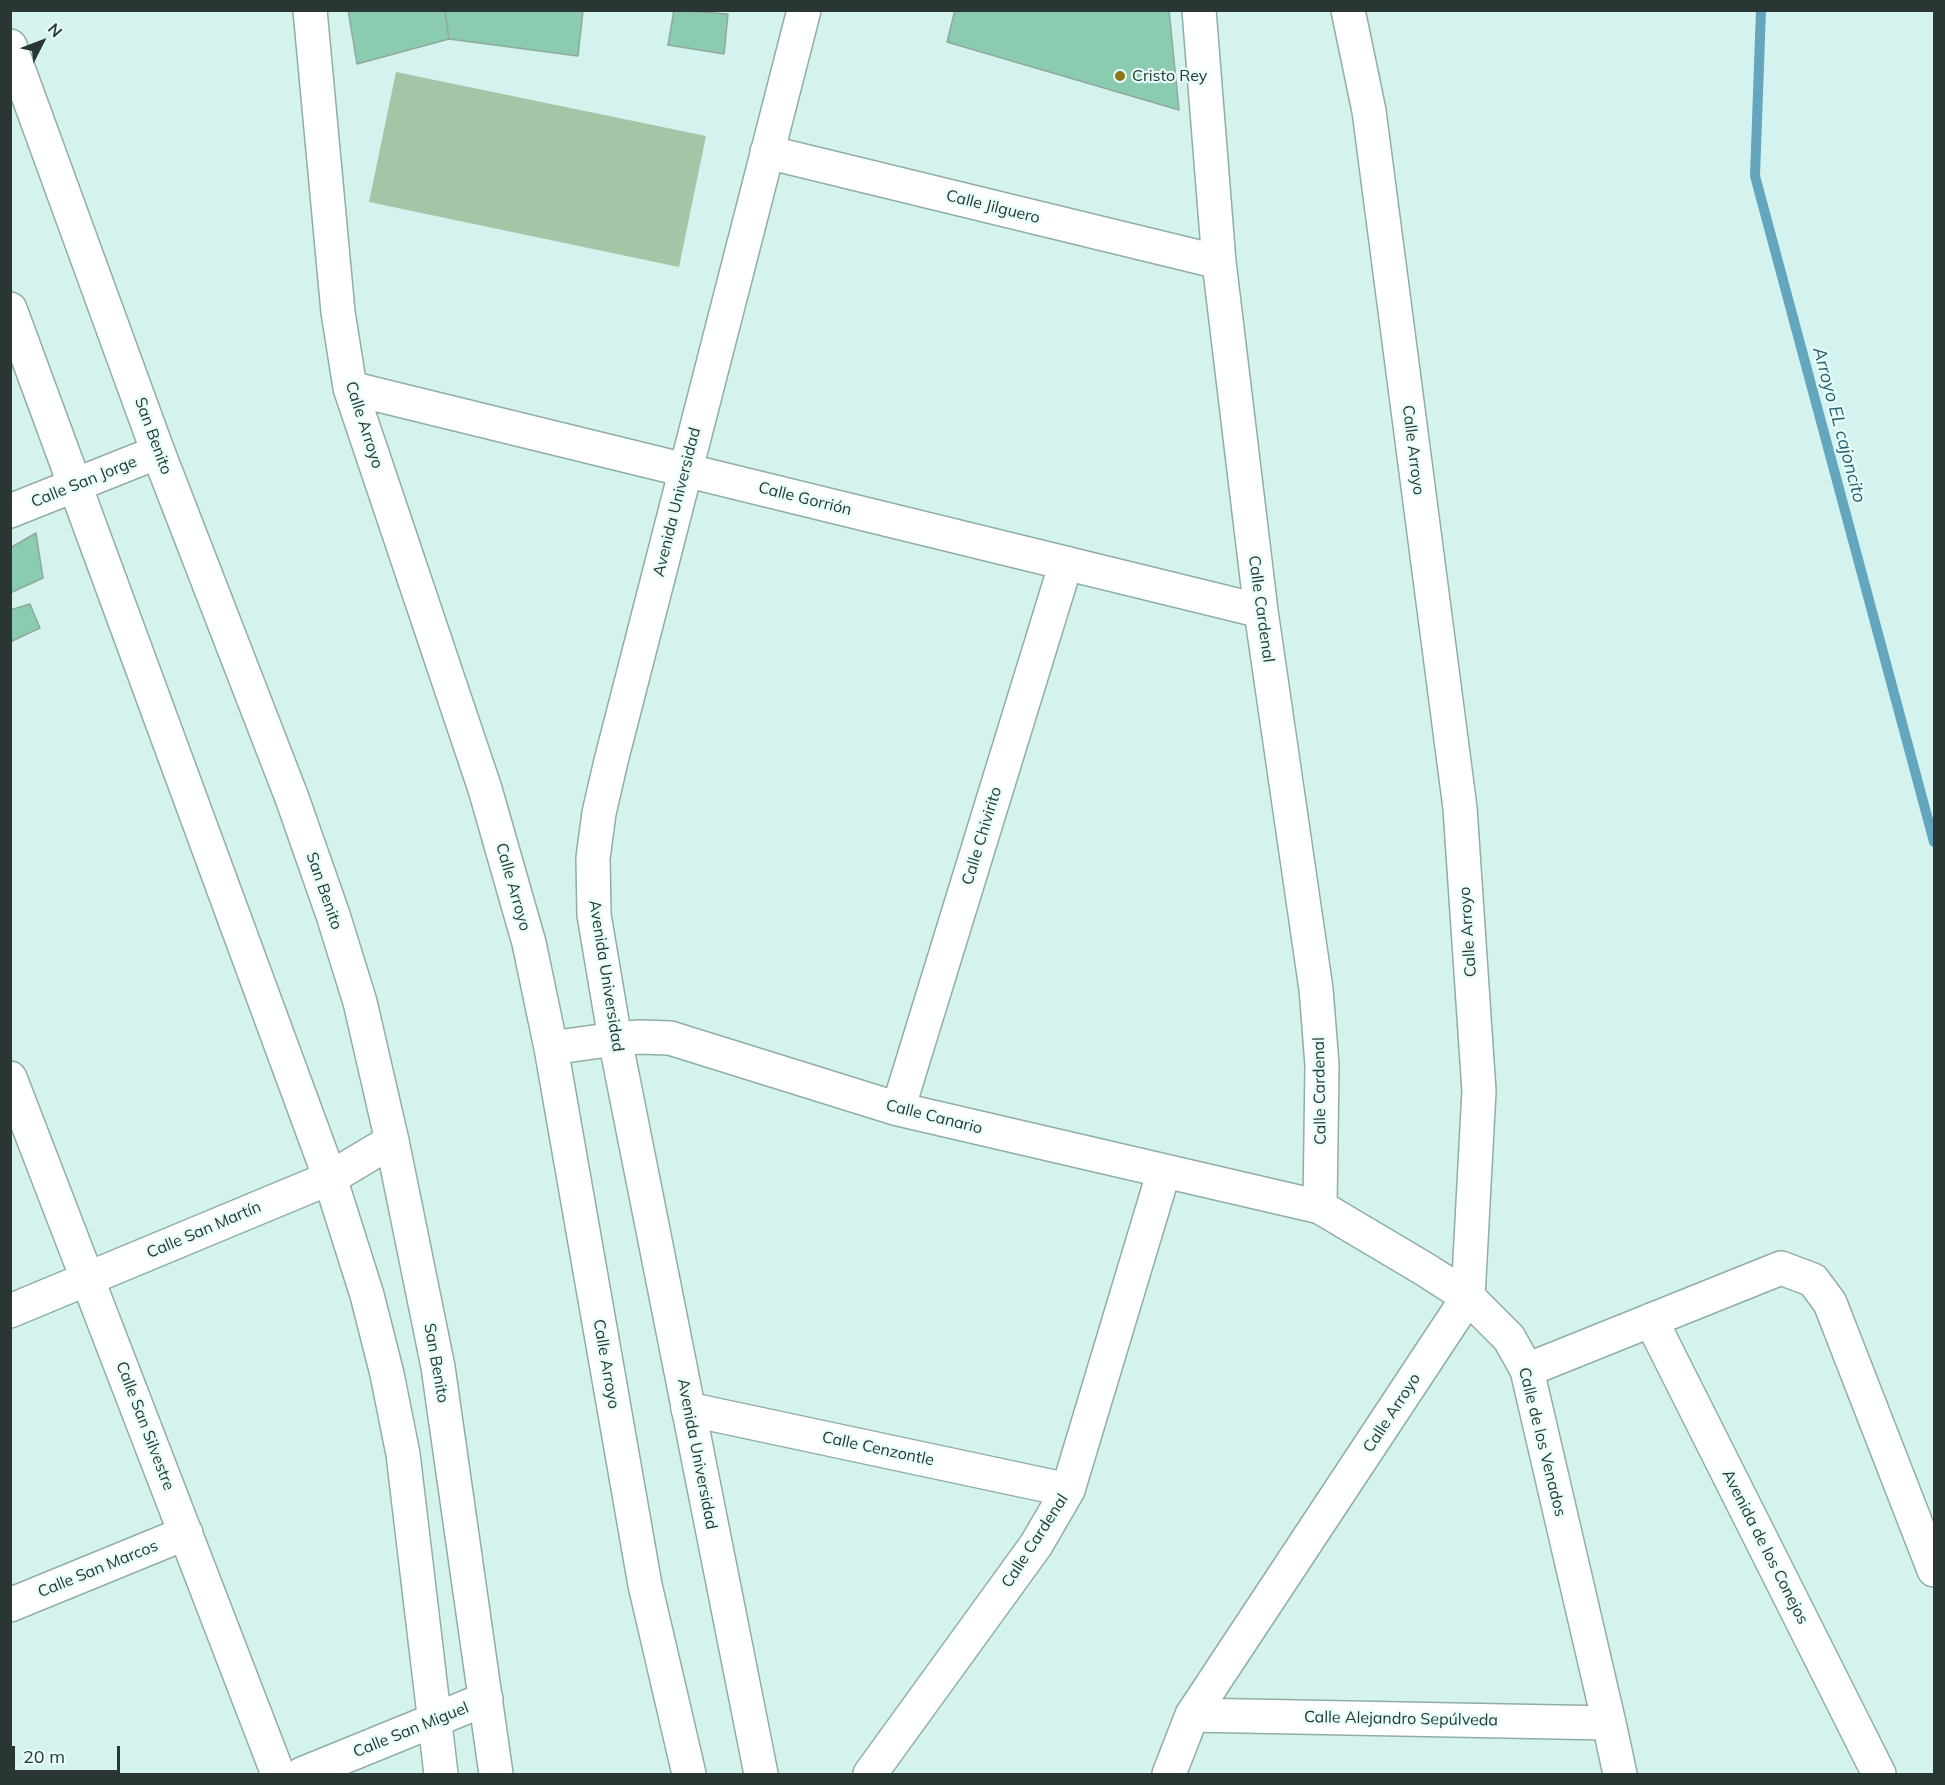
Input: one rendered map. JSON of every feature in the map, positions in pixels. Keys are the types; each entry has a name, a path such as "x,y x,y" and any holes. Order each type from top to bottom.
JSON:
{"street":[{"name":"Calle Arroyo","path":"310,10 338,312 350,388 485,789 529,943 551,1048 645,1585 689,1774"},
{"name":"Avenida Universidad","path":"761,1774 615,1039 594,915 593,858 599,813 611,761 804,10"},
{"name":"Calle Cardenal","path":"1199,10 1220,262 1261,611 1316,989 1323,1065 1320,1207"},
{"name":"Calle Arroyo","path":"1169,1774 1192,1715 1468,1297 1479,1091 1460,808 1369,111 1348,10"},
{"name":"San Benito","path":"10,46 158,452 292,798 333,915 360,1002 392,1141 438,1367 496,1774"},
{"name":"Calle Jilguero","path":"767,152 1220,262"},
{"path":"10,309 330,1178 367,1295 387,1374 403,1454 441,1774"},
{"name":"Calle Gorrión","path":"350,388 1261,611"},
{"name":"Calle San Jorge","path":"10,511 158,452"},
{"name":"Calle Chivirito","path":"898,1109 1066,563"},
{"name":"Calle Canario","path":"551,1048 615,1039 670,1038 898,1109 1320,1207"},
{"name":"Calle San Silvestre","path":"10,1078 278,1774"},
{"name":"Calle San Martín","path":"10,1311 330,1178 392,1141"},
{"name":"Calle Cardenal","path":"870,1774 1036,1545 1068,1490 1164,1171"},
{"name":"Calle de los Venados","path":"1320,1207 1468,1297 1509,1338 1527,1370 1620,1774"},
{"path":"1527,1370 1781,1268 1813,1280 1830,1303 1935,1570"},
{"name":"Avenida de los Conejos","path":"1651,1320 1879,1774"},
{"name":"Calle Cenzontle","path":"688,1409 1068,1490"},
{"name":"Calle San Marcos","path":"10,1605 186,1533"},
{"name":"Calle San Miguel","path":"302,1774 486,1699"},
{"name":"Calle Alejandro Sepúlveda","path":"1192,1715 1610,1723"}],"green space":[{"path":"396,72 706,136 679,267 369,202"}],"building":[{"path":"348,10 445,10 449,39 357,64"},
{"path":"445,10 583,10 578,56 449,39"},
{"path":"674,10 728,14 724,54 668,45"},
{"name":"Cristo Rey","path":"955,10 1169,10 1179,110 947,42"},
{"path":"36,533 43,578 10,593 10,548"},
{"path":"30,604 40,628 10,642 10,610"}],"waterway":[{"name":"Arroyo EL cajoncito","path":"1761,10 1755,176 1934,842"}],"place":[{"name":"Cristo Rey","path":"1120,76"}]}
